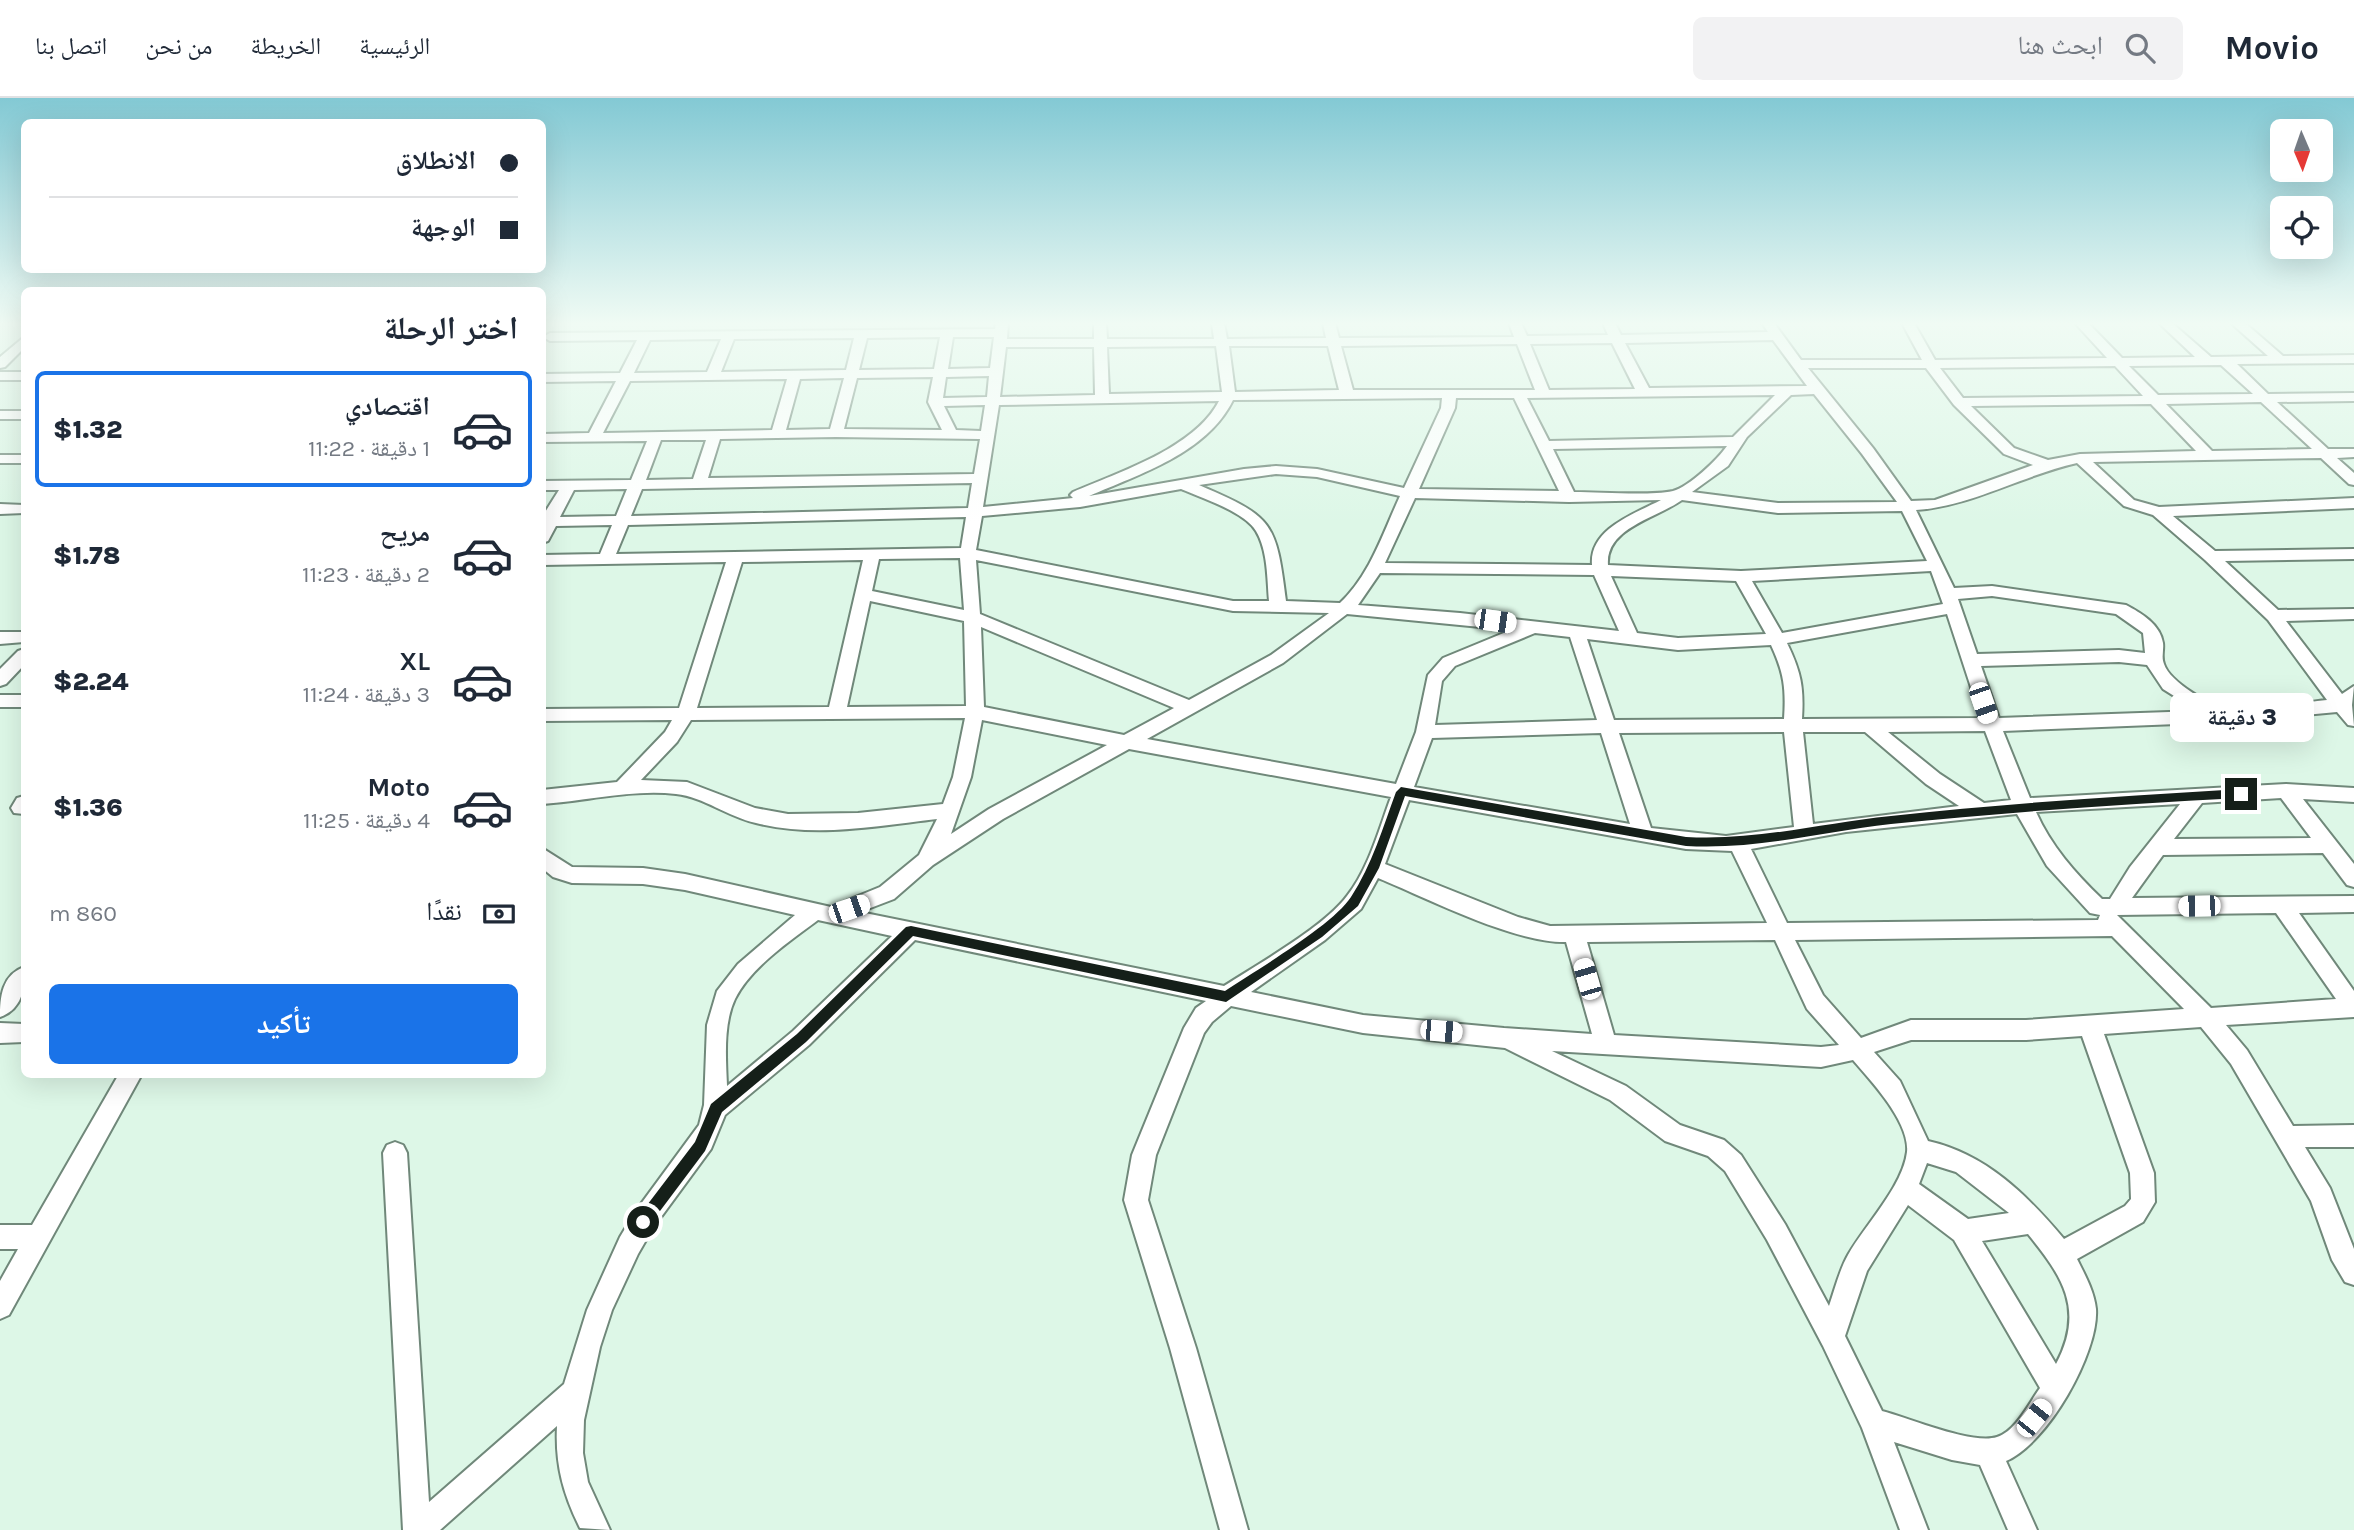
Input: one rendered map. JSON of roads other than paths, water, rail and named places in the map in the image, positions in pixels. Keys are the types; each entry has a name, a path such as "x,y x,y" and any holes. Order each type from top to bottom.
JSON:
{"street":[{"path":"594,437 620,390"},
{"path":"778,434 791,390"},
{"path":"836,433 847,390"},
{"path":"937,390 935,402 951,434"},
{"path":"926,859 941,835 951,810 962,776 975,712 968,553 994,390"},
{"path":"1102,390 1102,398"},
{"path":"1058,505 1187,443 1219,413 1229,396 1228,390"},
{"path":"1346,390 1347,394"},
{"path":"1542,390 1544,394"},
{"path":"1631,639 1600,570 1599,555 1608,537 1680,495 1723,463 1737,441 1788,390"},
{"path":"935,402 1347,394 1519,395 1817,390 1907,507 1951,601 1991,724 2023,806 2049,854 2110,914 2239,1056 2321,1196 2352,1269"},
{"path":"1950,390 2009,452 2047,466"},
{"path":"2145,390 2207,454"},
{"path":"2255,390 2327,453 2354,481"},
{"path":"596,1530 573,1480 570,1434 580,1367 605,1294 624,1256 643,1222 700,1146 710,1128 716,1109 719,1015 729,990 777,941 823,913 887,894 926,859 996,814 1305,641 1356,597 1376,568 1407,493 1448,408 1449,395"},
{"path":"1519,395 1569,496"},
{"path":"1959,402 2354,397"},
{"path":"0,415 21,415"},
{"path":"546,438 836,433 986,435"},
{"path":"607,559 656,436"},
{"path":"699,483 714,436"},
{"path":"1543,445 1737,441"},
{"path":"546,522 974,513 1058,505 1252,472 1295,471 1407,493 1680,495 1809,510 1907,507 1949,500 2047,466 2080,458 2354,453"},
{"path":"2080,458 2129,503 2158,512 2354,503"},
{"path":"0,459 21,459"},
{"path":"546,486 978,478"},
{"path":"1184,484 1246,515 1261,526 1269,547 1278,607"},
{"path":"546,522 569,485"},
{"path":"0,509 21,509"},
{"path":"2158,512 2211,556 2274,616 2312,670 2350,706"},
{"path":"546,560 968,553 1209,603 1344,608 1631,639 1704,644 1777,639 1992,590 2120,608 2131,614 2149,631 2154,640 2154,660 2163,678 2176,689 2224,715"},
{"path":"837,711 872,554"},
{"path":"2211,556 2354,554"},
{"path":"624,786 671,737 687,713 736,556"},
{"path":"1376,568 1600,570 1741,576 1936,566"},
{"path":"1741,576 1792,671 1795,693 1793,727 1804,832"},
{"path":"863,594 972,617 1189,707"},
{"path":"2274,616 2354,614"},
{"path":"1234,1530 1183,1348 1136,1199 1144,1155 1195,1028 1204,1015 1339,917 1354,903 1374,868 1424,732 1434,679 1440,669 1449,662 1535,627"},
{"path":"1577,633 1643,834"},
{"path":"0,638 21,637"},
{"path":"1969,660 2119,656 2154,660"},
{"path":"0,680 21,658"},
{"path":"0,701 21,701"},
{"path":"1424,732 1609,725 1871,727 1991,724 2224,715 2350,706"},
{"path":"546,715 975,712 1401,792 1686,841 1738,843 1846,825 2023,806 2286,791 2354,795"},
{"path":"1871,727 1933,779 1982,811"},
{"path":"546,796 624,786 673,787 701,791 741,813 793,823 844,822 951,810"},
{"path":"2286,791 2354,879"},
{"path":"2110,914 2137,873 2197,796"},
{"path":"1738,843 1815,1002 1892,1088 1913,1129 1919,1150 1905,1188 1860,1257 1847,1287 1832,1337"},
{"path":"2158,847 2328,845"},
{"path":"546,859 560,871 572,875 663,878 1363,1024 1504,1038 1821,1057 1858,1049 1911,1030 2026,1030 2354,1007"},
{"path":"1374,868 1535,932 1574,935 1781,932 2282,905 2354,904"},
{"path":"2282,905 2354,1007"},
{"path":"716,1109 801,1038 911,931"},
{"path":"1574,935 1606,1044"},
{"path":"0,1008 21,980"},
{"path":"2060,1255 2134,1214 2143,1202 2142,1173 2089,1024"},
{"path":"0,1033 21,1033"},
{"path":"1504,1038 1618,1093 1685,1139 1725,1153 1776,1232 1832,1337 1873,1422 1914,1530"},
{"path":"0,1306 129,1078"},
{"path":"2288,1137 2354,1136"},
{"path":"1873,1422 1968,1450 1988,1452 2013,1444 2063,1379 2083,1328 2083,1305 2078,1287 2060,1255 2031,1222 1978,1172 1962,1162 1919,1150"},
{"path":"395,1153 418,1530"},
{"path":"1905,1188 1958,1225 2056,1390"},
{"path":"1963,1232 2031,1222"},
{"path":"0,1237 39,1237"},
{"path":"418,1530 575,1392"},
{"path":"1988,1452 2023,1530"}]}
